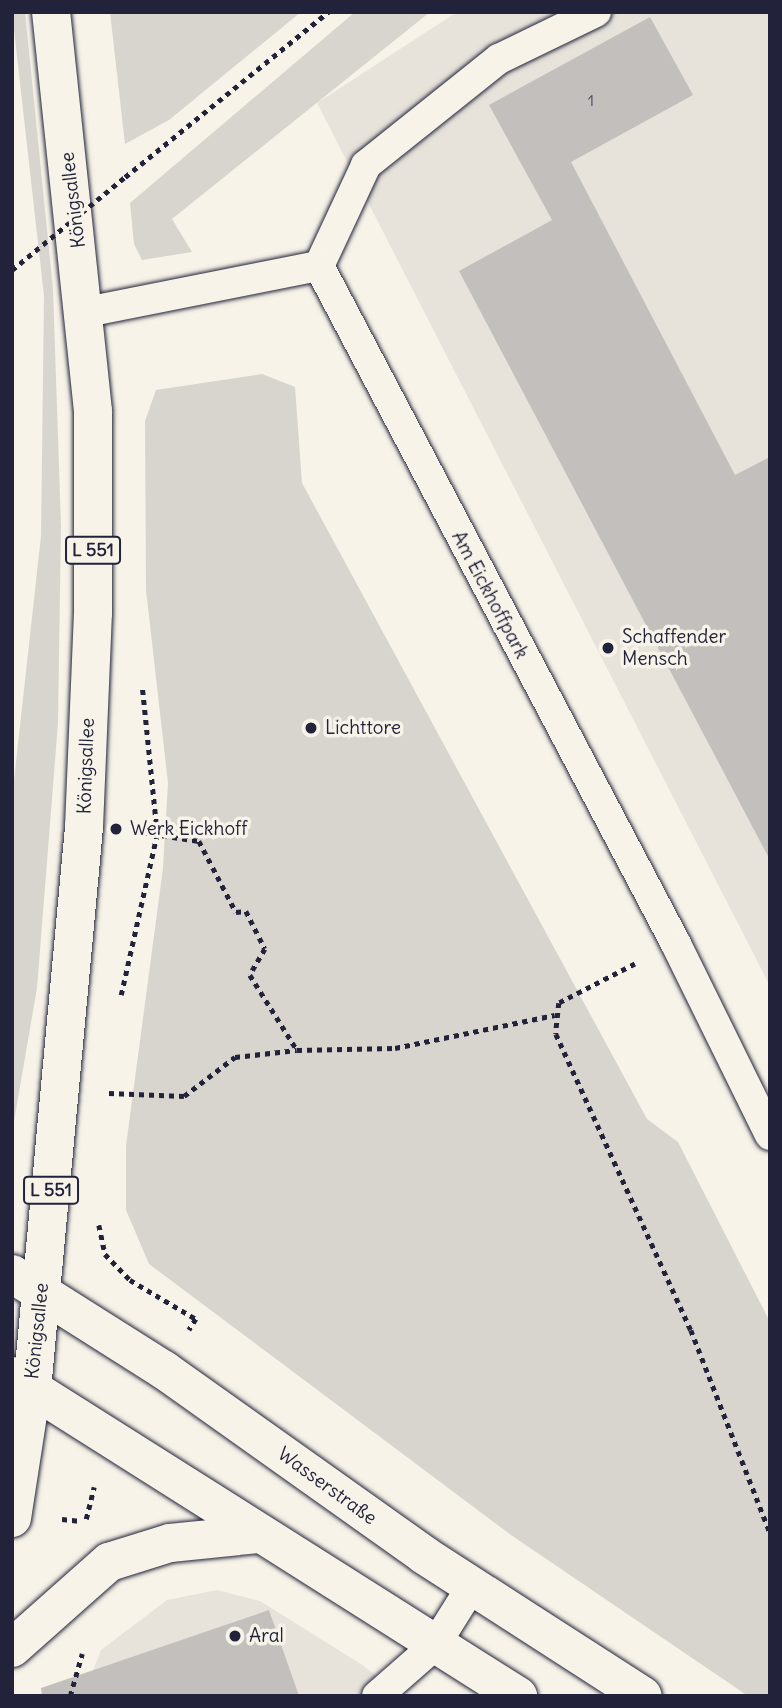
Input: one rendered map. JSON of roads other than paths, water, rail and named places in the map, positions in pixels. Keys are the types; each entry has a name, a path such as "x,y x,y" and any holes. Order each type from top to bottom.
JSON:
{"main road":[{"name":"Königsallee","path":"12,1518 27,1283 61,1088 84,827 93,613 93,411 86,312 51,12"},
{"name":"Wasserstraße","path":"27,1283 164,1370 472,1586 643,1696"},
{"path":"22,1383 518,1696"},
{"path":"12,1648 109,1562 170,1543 258,1534"}],"lane":[{"path":"86,312 319,266 366,165 499,59 596,12"},
{"name":"Am Eickhoffpark","path":"319,266 676,944 770,1135"},
{"path":"377,1696 435,1646 472,1586"}],"place":[{"name":"Schaffender Mensch","path":"608,648"},
{"name":"Lichttore","path":"311,728"},
{"name":"Werk Eickhoff","path":"116,829"},
{"name":"Aral","path":"235,1636"}]}
